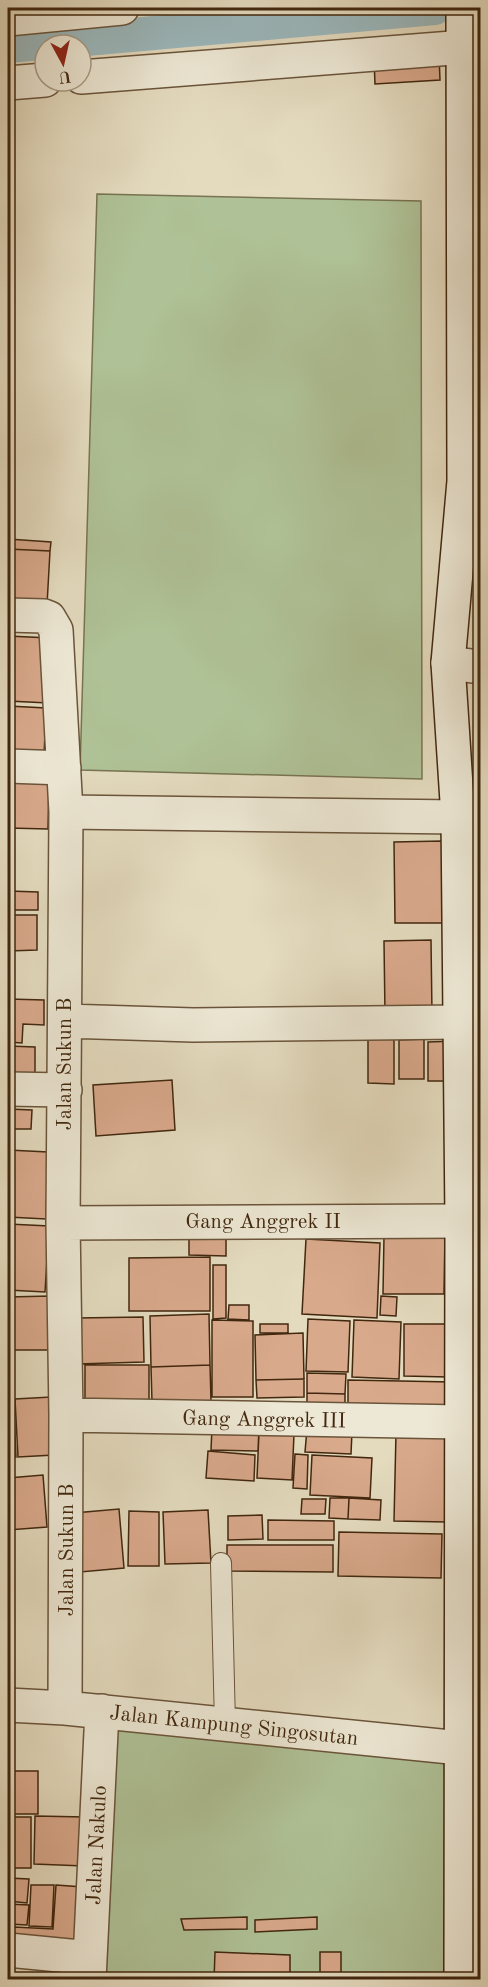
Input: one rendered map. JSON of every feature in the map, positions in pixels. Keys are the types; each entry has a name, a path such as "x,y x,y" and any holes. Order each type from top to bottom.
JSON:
{"street":[{"path":"8,20 122,8"},
{"path":"93,76 468,33 472,220 472,482 448,663 458,817 470,918 460,1022 461,1422 470,1749 461,1980"},
{"path":"8,83 33,81"},
{"name":"Jalan Sukun B","path":"8,615 44,616 54,624 64,768 66,812 63,1223 66,1415 65,1708"},
{"path":"448,663 480,667"},
{"path":"8,766 64,768"},
{"path":"66,812 458,817"},
{"path":"64,1021 193,1025 460,1022"},
{"path":"8,1089 64,1090"},
{"name":"Gang Anggrek II","path":"63,1223 462,1221"},
{"name":"Gang Anggrek III","path":"66,1415 461,1422"},
{"name":"Jalan Kampung Singosutan","path":"8,1705 102,1711 470,1749"},
{"name":"Jalan Nakulo","path":"90,1969 102,1711"},
{"path":"8,1950 90,1969"}],"lane":[{"path":"221,1563 225,1724"}],"green space":[{"path":"97,194 421,201 422,779 80,770"},
{"path":"113,1725 449,1756 451,1979 103,1980"}],"building":[{"path":"439,55 440,80 375,84 374,58"},
{"path":"8,539 51,542 50,551 8,549"},
{"path":"8,549 50,551 47,605 8,602"},
{"path":"8,636 50,638 48,703 8,701"},
{"path":"8,706 46,708 44,757 8,755"},
{"path":"8,781 49,783 48,829 8,828"},
{"path":"442,841 443,923 395,923 394,842"},
{"path":"8,891 38,892 38,910 8,910"},
{"path":"8,915 37,915 37,950 8,951"},
{"path":"431,940 432,1014 385,1015 384,941"},
{"path":"8,999 44,1000 44,1025 23,1024 22,1043 8,1042"},
{"path":"368,1034 394,1034 394,1084 368,1083"},
{"path":"424,1039 424,1079 399,1079 399,1040"},
{"path":"456,1041 456,1081 428,1081 428,1042"},
{"path":"8,1046 35,1047 35,1081 8,1080"},
{"path":"172,1080 175,1130 96,1136 93,1085"},
{"path":"8,1109 32,1110 31,1129 8,1129"},
{"path":"8,1150 48,1152 46,1219 8,1217"},
{"path":"8,1224 49,1226 45,1292 8,1290"},
{"path":"189,1235 226,1235 226,1256 189,1255"},
{"path":"384,1236 445,1236 444,1294 383,1294"},
{"path":"306,1239 380,1243 377,1318 302,1314"},
{"path":"210,1257 210,1311 129,1311 129,1258"},
{"path":"213,1265 226,1265 226,1318 213,1319"},
{"path":"50,1296 50,1350 8,1350 8,1297"},
{"path":"381,1296 397,1297 396,1316 380,1315"},
{"path":"229,1305 249,1305 249,1320 228,1319"},
{"path":"209,1314 210,1365 151,1367 150,1316"},
{"path":"143,1317 144,1362 77,1364 77,1318"},
{"path":"308,1319 350,1321 348,1372 306,1371"},
{"path":"212,1320 253,1321 253,1397 212,1397"},
{"path":"354,1320 401,1322 399,1379 352,1377"},
{"path":"260,1324 288,1324 288,1333 260,1333"},
{"path":"404,1324 449,1324 448,1377 404,1376"},
{"path":"303,1333 304,1379 256,1380 255,1335"},
{"path":"85,1365 149,1365 149,1406 85,1406"},
{"path":"210,1365 211,1401 152,1402 151,1367"},
{"path":"307,1373 346,1374 345,1394 307,1393"},
{"path":"304,1379 304,1397 257,1398 256,1380"},
{"path":"348,1380 452,1382 452,1411 348,1411"},
{"path":"307,1393 345,1394 345,1407 307,1406"},
{"path":"13,1397 16,1457 8,1457 8,1398"},
{"path":"51,1397 54,1455 18,1457 15,1399"},
{"path":"212,1427 259,1428 258,1451 211,1450"},
{"path":"307,1429 352,1432 351,1454 305,1452"},
{"path":"259,1432 294,1434 292,1480 257,1478"},
{"path":"396,1433 449,1434 447,1522 394,1521"},
{"path":"208,1451 255,1455 254,1481 206,1478"},
{"path":"295,1454 308,1455 307,1489 293,1488"},
{"path":"312,1455 372,1458 370,1498 310,1495"},
{"path":"43,1475 47,1527 8,1530 8,1478"},
{"path":"330,1498 349,1498 348,1519 329,1518"},
{"path":"349,1498 381,1500 380,1520 348,1519"},
{"path":"302,1499 326,1499 325,1514 301,1514"},
{"path":"119,1509 124,1568 80,1572 74,1513"},
{"path":"208,1510 211,1563 165,1564 163,1512"},
{"path":"129,1511 159,1512 159,1566 128,1566"},
{"path":"262,1515 263,1539 228,1540 228,1516"},
{"path":"268,1520 334,1521 334,1540 268,1540"},
{"path":"339,1532 442,1534 441,1578 338,1576"},
{"path":"227,1545 333,1545 333,1572 227,1571"},
{"path":"8,1771 38,1771 38,1814 8,1814"},
{"path":"35,1816 85,1817 84,1866 34,1864"},
{"path":"8,1817 31,1817 31,1868 8,1868"},
{"path":"8,1878 29,1879 27,1903 8,1901"},
{"path":"31,1885 54,1885 52,1927 29,1926"},
{"path":"56,1885 83,1887 79,1947 13,1943 14,1927 53,1929"},
{"path":"8,1904 29,1905 27,1925 8,1924"},
{"path":"247,1917 247,1929 184,1930 181,1919"},
{"path":"317,1917 317,1929 255,1932 255,1920"},
{"path":"215,1952 290,1955 290,1980 214,1980"},
{"path":"320,1952 341,1952 341,1980 320,1980"}],"waterway":[{"path":"8,46 435,8"}]}
